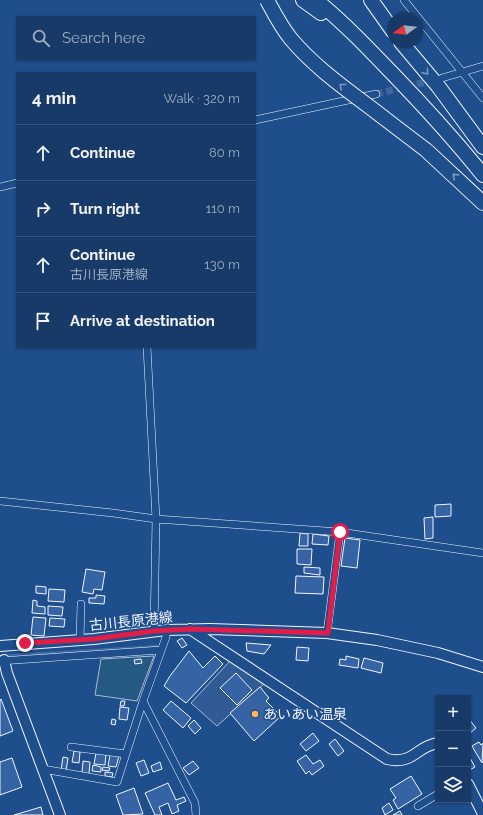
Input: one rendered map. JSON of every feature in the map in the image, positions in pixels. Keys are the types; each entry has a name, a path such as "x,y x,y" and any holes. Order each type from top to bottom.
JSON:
{"highway":[{"path":"267,0 281,26 303,52 341,85 426,150 483,203"},
{"path":"303,0 390,71"},
{"path":"316,0 361,41 390,71 435,119 483,175"},
{"path":"371,0 387,23"},
{"path":"406,48 438,86 483,147"}],"main road":[{"name":"古川長原港線","path":"0,646 80,640 154,631 190,629 387,759 397,761 408,759 431,744 435,743"},
{"path":"190,629 328,633 377,640 438,653 483,667"},
{"path":"2,661 60,815"},
{"path":"471,790 483,814"}],"street":[{"path":"404,0 483,98"},
{"path":"442,78 483,66"},
{"path":"256,120 376,94"},
{"path":"0,187 16,183"},
{"path":"147,348 156,519 154,631"},
{"path":"0,501 156,519 340,532 483,554"},
{"path":"328,633 340,532"},
{"path":"80,640 81,604"},
{"path":"43,769 117,782 143,701 166,637 166,630"},
{"path":"2,661 161,650"},
{"path":"143,701 195,803 196,815"},
{"path":"71,746 126,754"},
{"path":"418,806 435,796"}],"shaded area":[{"path":"154,656 137,701 95,695 101,659"},
{"path":"230,661 264,684 217,726 191,703"}],"building":[{"path":"451,504 451,516 435,517 435,505"},
{"path":"433,517 433,538 425,539 424,518"},
{"path":"300,533 308,534 308,546 299,546"},
{"path":"313,534 329,536 328,545 312,544"},
{"path":"345,538 360,540 357,568 341,566"},
{"path":"297,549 312,549 311,565 297,564"},
{"path":"304,567 320,568 320,575 304,573"},
{"path":"86,569 105,572 102,590 94,589 93,594 82,592"},
{"path":"296,576 324,577 323,594 295,593"},
{"path":"36,586 46,587 46,594 36,593"},
{"path":"49,589 65,590 64,602 48,601"},
{"path":"96,595 105,596 104,604 89,603 89,598 96,598"},
{"path":"33,600 37,601 37,606 45,607 45,614 32,613"},
{"path":"48,606 63,607 62,616 48,615"},
{"path":"33,617 46,618 44,636 31,635"},
{"path":"50,618 65,619 64,627 49,626"},
{"path":"182,638 187,645 182,648 177,641"},
{"path":"246,643 271,645 264,654 247,651"},
{"path":"297,647 309,648 308,661 296,660"},
{"path":"189,651 203,668 215,656 223,664 186,703 164,686"},
{"path":"346,656 359,659 358,668 339,665 340,659 346,660"},
{"path":"364,658 383,663 381,673 361,668"},
{"path":"141,659 142,663 135,664 134,660"},
{"path":"236,673 252,690 237,705 220,688"},
{"name":"あいあい温泉","path":"260,687 269,698 266,701 281,716 254,741 230,713"},
{"path":"1,699 13,731 0,736 0,700"},
{"path":"121,701 125,701 124,706 120,706"},
{"path":"171,701 191,718 183,728 163,710"},
{"path":"120,707 129,708 127,720 119,719"},
{"path":"112,719 116,720 115,725 111,724"},
{"path":"194,720 201,728 195,734 188,726"},
{"path":"471,722 476,728 471,732"},
{"path":"313,733 319,741 306,751 300,744"},
{"path":"335,739 344,751 338,756 329,744"},
{"path":"479,742 481,745 483,743 482,763 472,746"},
{"path":"74,751 80,752 79,763 72,762"},
{"path":"96,753 106,754 105,765 94,764"},
{"path":"110,755 119,756 116,767 108,766"},
{"path":"306,755 313,764 320,760 324,766 312,775 309,771 306,774 297,761"},
{"path":"63,757 68,758 66,771 61,770"},
{"path":"12,758 22,787 0,795 0,762"},
{"path":"144,760 149,773 141,776 136,763"},
{"path":"471,760 475,767 471,769"},
{"path":"83,761 90,762 89,774 82,773"},
{"path":"193,761 199,768 189,775 183,768"},
{"path":"160,762 162,769 153,772 151,766"},
{"path":"93,765 101,767 101,772 92,771"},
{"path":"103,767 110,768 109,771 102,770"},
{"path":"105,772 113,773 112,777 105,776"},
{"path":"411,776 422,794 398,809 393,800 396,798 390,789"},
{"path":"168,783 176,800 184,797 186,801 177,805 179,811 172,814 168,803 159,807 162,815 155,815 145,793"},
{"path":"134,788 143,814 123,815 116,795"},
{"path":"389,803 393,810 385,815 382,808"},
{"path":"41,807 43,815 14,815"},
{"path":"400,811 402,815 393,815"}],"waterway":[{"path":"0,656 157,646"}],"tunnel":[{"path":"376,94 434,80"}],"place":[{"name":"あいあい温泉","path":"255,714"}],"route":[{"path":"25,643 59,642 154,631 190,629 328,633 340,532"}]}
